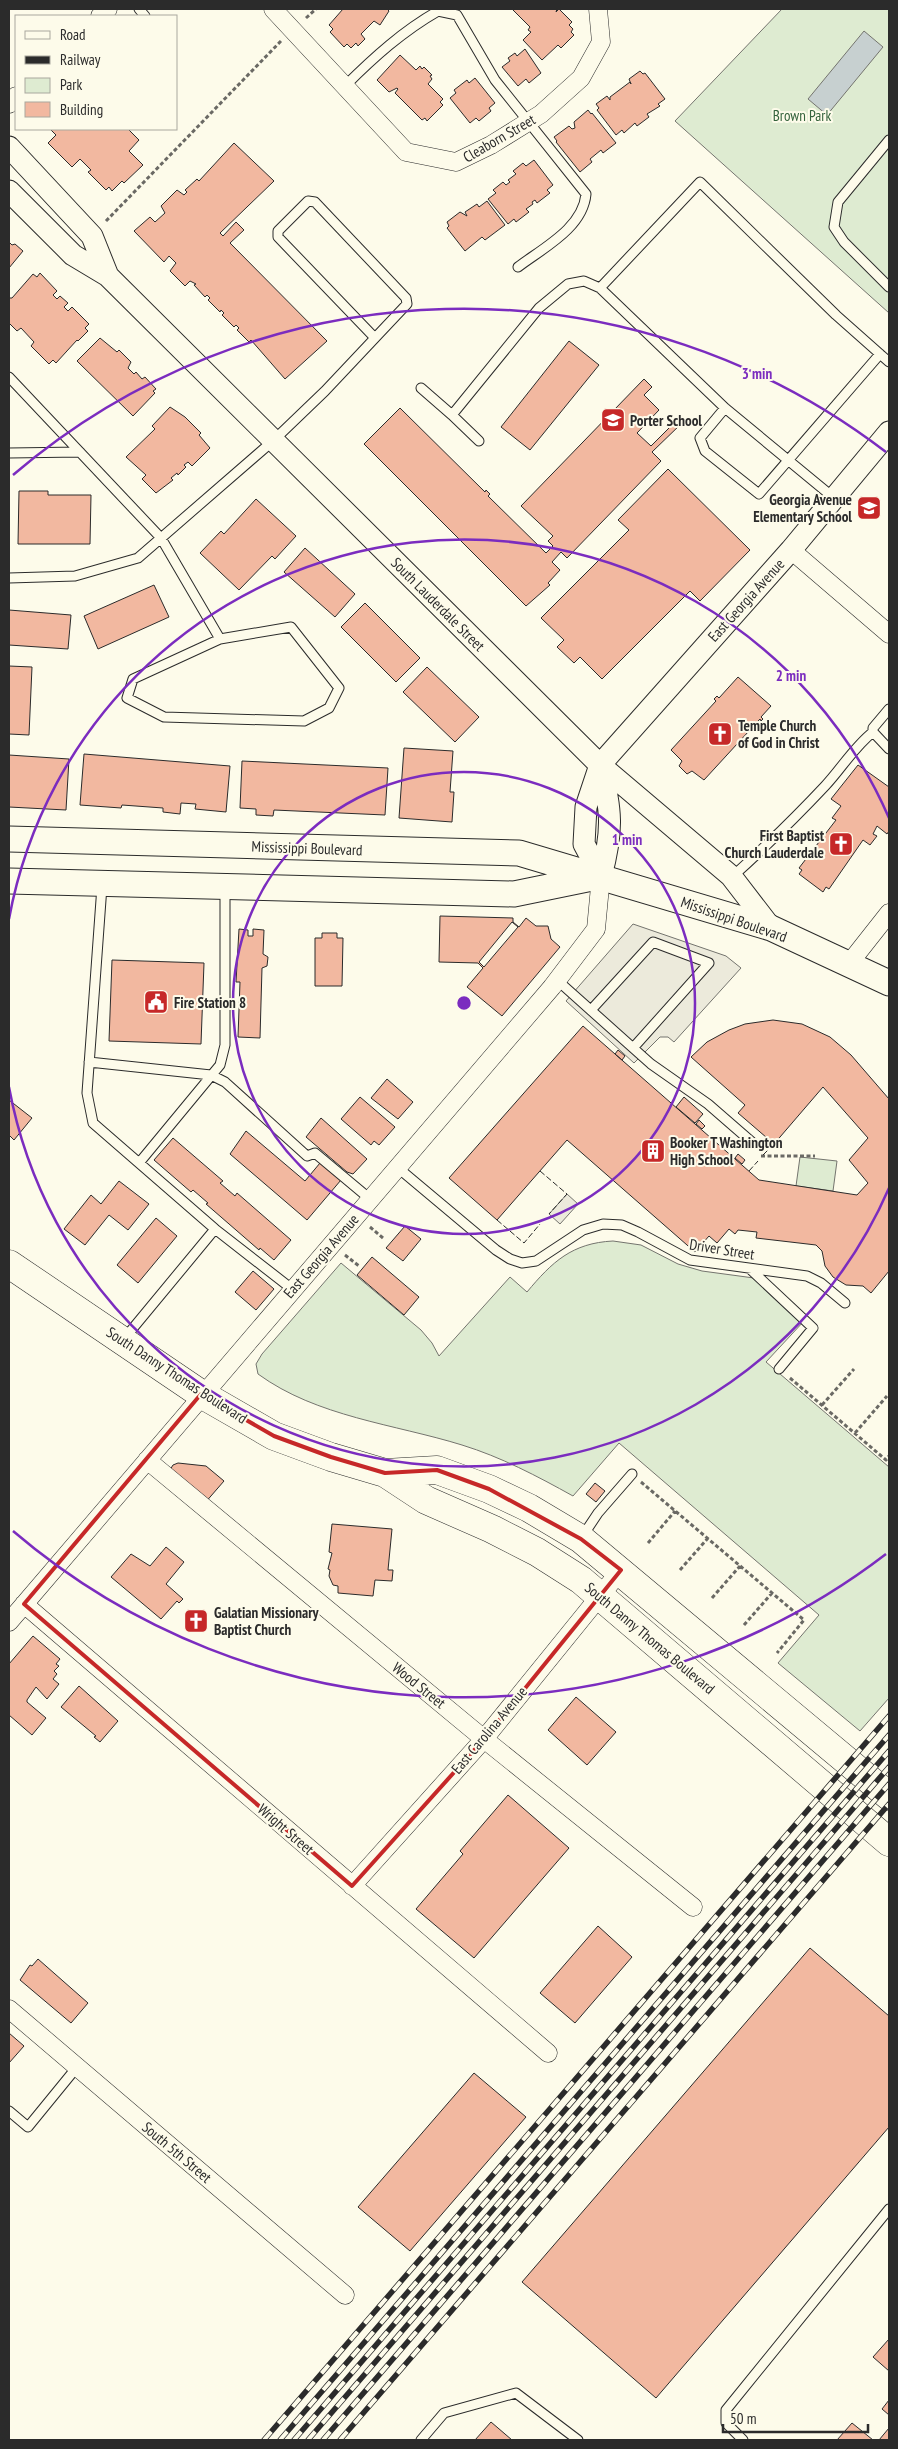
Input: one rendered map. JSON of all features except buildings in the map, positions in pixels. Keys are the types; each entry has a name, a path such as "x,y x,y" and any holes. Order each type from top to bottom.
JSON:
{"main road":[{"name":"Mississippi Boulevard","path":"9,839 519,854 602,876 772,928 886,985"},
{"path":"146,885 148,843"},
{"name":"Mississippi Boulevard","path":"9,881 514,894 602,876"},
{"name":"South Danny Thomas Boulevard","path":"9,1264 201,1394 274,1436 385,1473 426,1500 492,1528 537,1552 601,1595 889,1842"},
{"name":"South Danny Thomas Boulevard","path":"385,1473 437,1470 489,1489 530,1508 581,1539 889,1796"}],"street":[{"name":"Cleaborn Street","path":"273,9 406,152 456,162 491,145 541,114 581,78 601,42 598,9"},
{"name":"South Lauderdale Street","path":"9,147 92,236 108,276"},
{"name":"South Lauderdale Street","path":"9,190 73,255 108,276 195,365 274,440 600,765 732,878 772,928"},
{"name":"East Georgia Avenue","path":"9,1622 148,1460 201,1394 557,980 596,929 602,876 584,844 586,807 600,765 791,550 889,432"},
{"path":"791,550 889,634"},
{"path":"848,965 889,913"},
{"name":"Wood Street","path":"148,1460 484,1739 693,1907"},
{"name":"East Carolina Avenue","path":"352,1886 484,1739 620,1570"},
{"name":"Wright Street","path":"24,1604 548,2053"},
{"name":"South 5th Street","path":"9,2009 345,2295"}],"lane":[{"path":"345,86 380,51 419,22 438,11 457,15 495,80 586,194 585,207 567,230 518,267"},
{"path":"889,140 838,202 834,227 844,242 889,287"},
{"path":"600,288 700,182 889,362"},
{"path":"9,578 76,576 138,558 274,440 325,392 375,338 406,304 406,298 315,202 308,201 278,231 278,237 375,338"},
{"path":"452,415 539,308 568,284 584,281 600,288 725,408 834,498"},
{"path":"725,408 700,438 704,451 759,494 880,354"},
{"path":"9,377 161,538 220,640"},
{"path":"421,388 479,441"},
{"path":"9,453 80,452"},
{"path":"291,627 339,688 329,708 304,721 164,717 127,698 133,679 220,640 291,627"},
{"path":"732,878 824,788 861,742 873,732 873,728 889,708"},
{"path":"873,732 889,749"},
{"path":"102,884 86,1093 93,1123 215,1229 292,1289"},
{"path":"138,1162 220,1065 224,1045 225,886"},
{"path":"591,1010 652,942 710,963 633,1048"},
{"path":"557,980 651,1064 708,1104 754,1144"},
{"path":"89,1062 211,1075 225,1082 307,1156 315,1153 370,1199"},
{"name":"Driver Street","path":"397,1167 496,1250 510,1259 522,1263 536,1260 571,1236 603,1224 622,1225 690,1260 807,1276 820,1283 845,1303"},
{"path":"122,1341 215,1229"},
{"path":"749,1268 814,1328 779,1370"},
{"path":"581,1539 598,1513 632,1474"},
{"path":"9,2111 28,2127 76,2067"},
{"path":"743,2440 726,2423 726,2410 889,2209"},
{"path":"421,2440 444,2413 516,2393 578,2440"}],"path":[{"path":"92,236 271,49 316,9"},
{"path":"754,1144 758,1156 766,1158 815,1156"},
{"path":"367,1225 383,1238"},
{"path":"343,1253 359,1266"},
{"path":"822,1405 854,1368"},
{"path":"779,1370 886,1460 889,1456"},
{"path":"854,1433 886,1396"},
{"path":"632,1474 804,1620 777,1653"},
{"path":"648,1543 675,1510"},
{"path":"680,1570 708,1538"},
{"path":"712,1598 740,1566"},
{"path":"744,1625 772,1593"}],"highlighted area":[{"path":"201,1394 274,1436 331,1457 385,1473 437,1470 489,1489 581,1539 621,1570 484,1739 352,1886 24,1604"}],"green space":[{"name":"Brown Park","path":"782,9 889,9 889,313 675,121"},
{"path":"800,1157 837,1161 833,1191 796,1186"},
{"path":"613,1241 641,1245 678,1264 702,1271 754,1278 804,1321 766,1362 889,1467 889,1698 860,1731 778,1663 819,1615 619,1443 573,1496 491,1455 462,1445 331,1410 281,1389 258,1374 256,1364 262,1354 341,1263 421,1330 432,1343 439,1356 510,1277 527,1292 554,1263 574,1250"}],"shaded area":[{"path":"864,31 883,47 827,115 808,99"},
{"path":"633,924 726,956 741,968 674,1042 668,1037 660,1037 634,1063 566,1001"},
{"path":"567,1194 578,1204 560,1224 549,1214"}],"railway":[{"path":"264,2440 889,1716"},
{"path":"280,2440 889,1735"},
{"path":"294,2440 889,1751"},
{"path":"308,2440 889,1767"},
{"path":"323,2440 889,1784"},
{"path":"340,2440 889,1804"}],"fence":[{"path":"763,1155 774,1144"},
{"path":"749,1171 758,1161"},
{"path":"540,1171 567,1194 549,1214"},
{"path":"497,1220 524,1243 540,1224"}],"place":[{"name":"Porter School","path":"613,420"},
{"name":"Georgia Avenue Elementary School","path":"869,508"},
{"name":"Temple Church of God in Christ","path":"720,734"},
{"name":"First Baptist Church Lauderdale","path":"841,844"},
{"name":"Fire Station 8","path":"156,1002"},
{"name":"Booker T Washington High School","path":"653,1151"},
{"name":"Galatian Missionary Baptist Church","path":"196,1621"}]}
